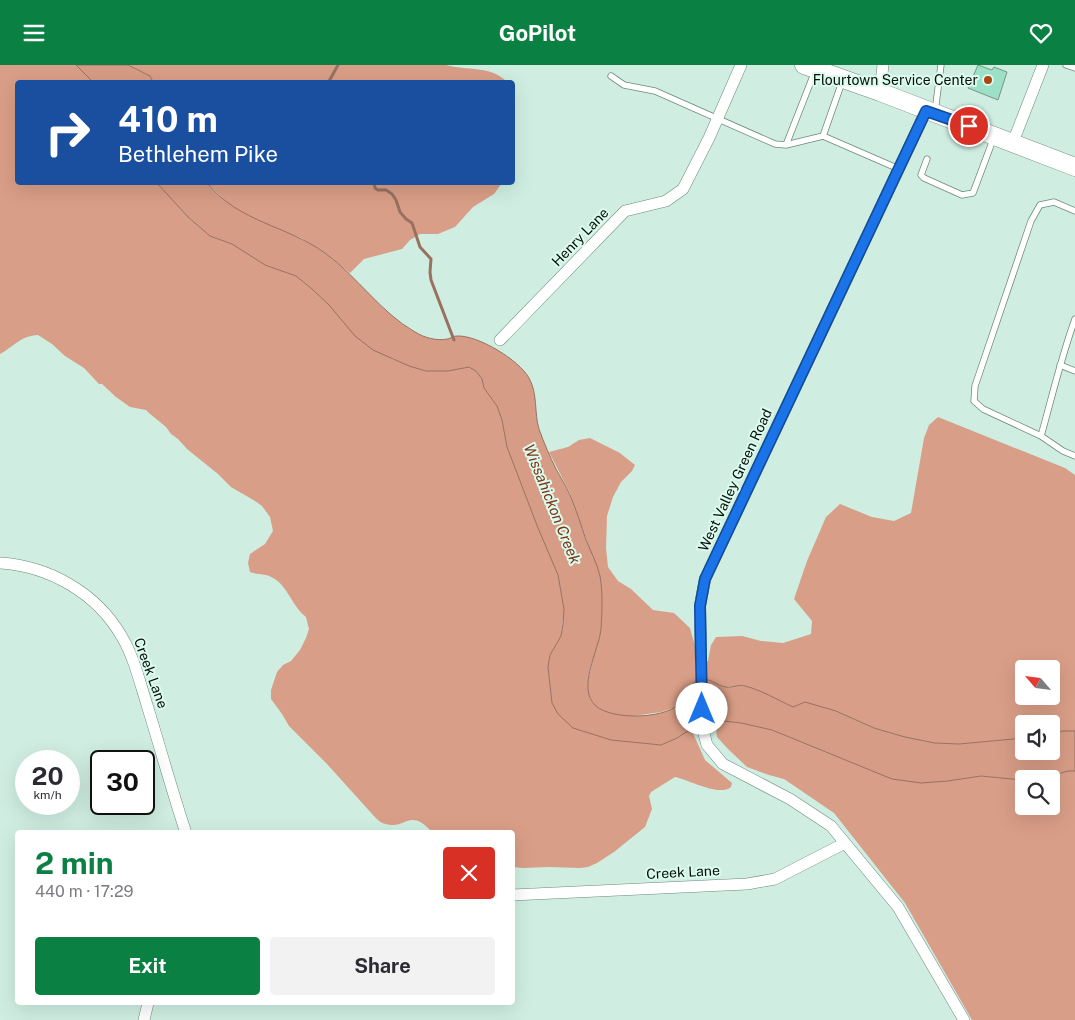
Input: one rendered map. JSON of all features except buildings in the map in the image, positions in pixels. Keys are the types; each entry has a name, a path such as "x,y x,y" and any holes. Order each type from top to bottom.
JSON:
{"main road":[{"path":"810,67 995,135 1075,167"}],"street":[{"name":"Henry Lane","path":"500,340 625,211 666,201 683,189 741,65"},
{"path":"880,92 883,65"},
{"path":"1013,142 1043,65"},
{"name":"West Valley Green Road","path":"931,112 899,169 705,579 700,606 702,726 707,745 723,764 790,799 831,826 898,907 964,1020"},
{"name":"Creek Lane","path":"0,563 37,569 74,586 104,612 122,636 138,677 185,830"},
{"name":"Creek Lane","path":"515,895 747,884 775,879 846,843"},
{"path":"144,1020 148,1005"}],"lane":[{"path":"931,112 942,65"},
{"path":"1066,65 1075,68"},
{"path":"786,145 810,67"},
{"path":"611,77 624,85 655,91 775,144 786,145 823,136 899,169"},
{"path":"823,136 843,79"},
{"path":"927,159 921,175 924,179 962,195 973,193 995,135"},
{"path":"1075,211 1054,202 1040,205 1031,221 975,386 974,401 983,409 1041,436 1063,451 1075,456"},
{"path":"1041,436 1060,365 1075,319"},
{"path":"1060,365 1075,371"}],"shaded area":[{"path":"0,65 76,65 91,80 15,80 15,185 159,185 188,217 210,236 232,244 265,265 296,276 392,359 426,371 448,371 469,367 476,371 482,379 484,388 497,406 502,420 507,447 558,575 564,609 561,636 550,655 548,667 552,703 611,740 661,745 691,729 705,760 732,783 731,787 726,790 712,789 675,777 651,792 649,796 652,809 645,827 597,863 580,868 515,867 515,830 430,830 418,821 413,820 393,825 382,823 289,726 271,699 271,690 277,672 283,665 291,661 300,650 309,629 306,617 278,581 268,575 250,572 248,563 250,554 265,544 273,531 270,517 262,506 231,487 146,410 130,407 102,384 99,384 84,368 38,335 22,339 0,354"},
{"path":"128,65 446,65 494,73 505,80 152,80 150,76"},
{"path":"209,185 501,185 494,194 473,207 455,227 438,234 420,234 410,240 402,249 364,259 350,273 324,252 301,238 254,220 230,205"},
{"path":"938,417 1065,468 1075,475 1075,731 1060,732 1060,715 1015,715 1015,739 959,744 935,743 874,728 836,711 805,702 793,707 743,685 726,687 705,679 697,680 676,707 661,712 626,717 605,712 593,704 588,693 588,681 601,631 600,578 570,493 549,452 568,447 579,440 590,438 620,453 635,465 621,482 613,497 607,516 606,548 608,567 618,581 631,589 653,610 674,613 690,628 695,646 696,663 708,661 711,645 716,637 742,636 761,641 783,643 811,634 812,621 794,599 807,561 826,517 840,504 872,517 894,521 911,513 924,438 929,425"},
{"path":"715,720 741,723 772,730 870,770 948,781 981,776 1015,779 1015,815 1060,815 1060,773 1075,771 1075,1020 972,1020 905,903 834,813 784,779 747,767 717,737"}],"water":[{"path":"76,65 128,65 150,76 152,80 91,80"},
{"name":"Wissahickon Creek","path":"159,185 209,185 234,207 295,236 325,253 337,262 391,315 415,332 435,339 444,340 457,336 476,340 497,350 524,371 534,390 541,434 570,495 600,576 602,596 601,629 590,669 588,690 590,699 603,711 625,716 637,716 671,710 683,699 692,684 706,679 726,687 743,686 751,688 793,707 805,702 836,711 874,728 935,743 959,744 1015,739 1015,760 1060,760 1060,732 1075,731 1075,771 1060,773 1060,770 1015,770 1015,779 981,776 921,783 892,779 772,730 741,723 715,720 691,729 661,745 611,740 573,728 558,714 552,703 548,667 550,655 561,636 563,624 564,609 558,575 507,447 502,420 497,406 484,388 482,379 476,371 469,367 448,371 426,371 409,366 373,350 355,336 329,305 296,276 265,265 232,244 210,236 188,217"}],"waterway":[{"path":"330,80 338,65"},
{"path":"374,185 378,190 386,190 392,194 400,212 412,223 420,247 431,259 431,280 454,340"}],"place":[{"name":"Flourtown Service Center","path":"988,80"}],"route":[{"path":"702,709 700,606 705,579 926,111 969,126"}]}
